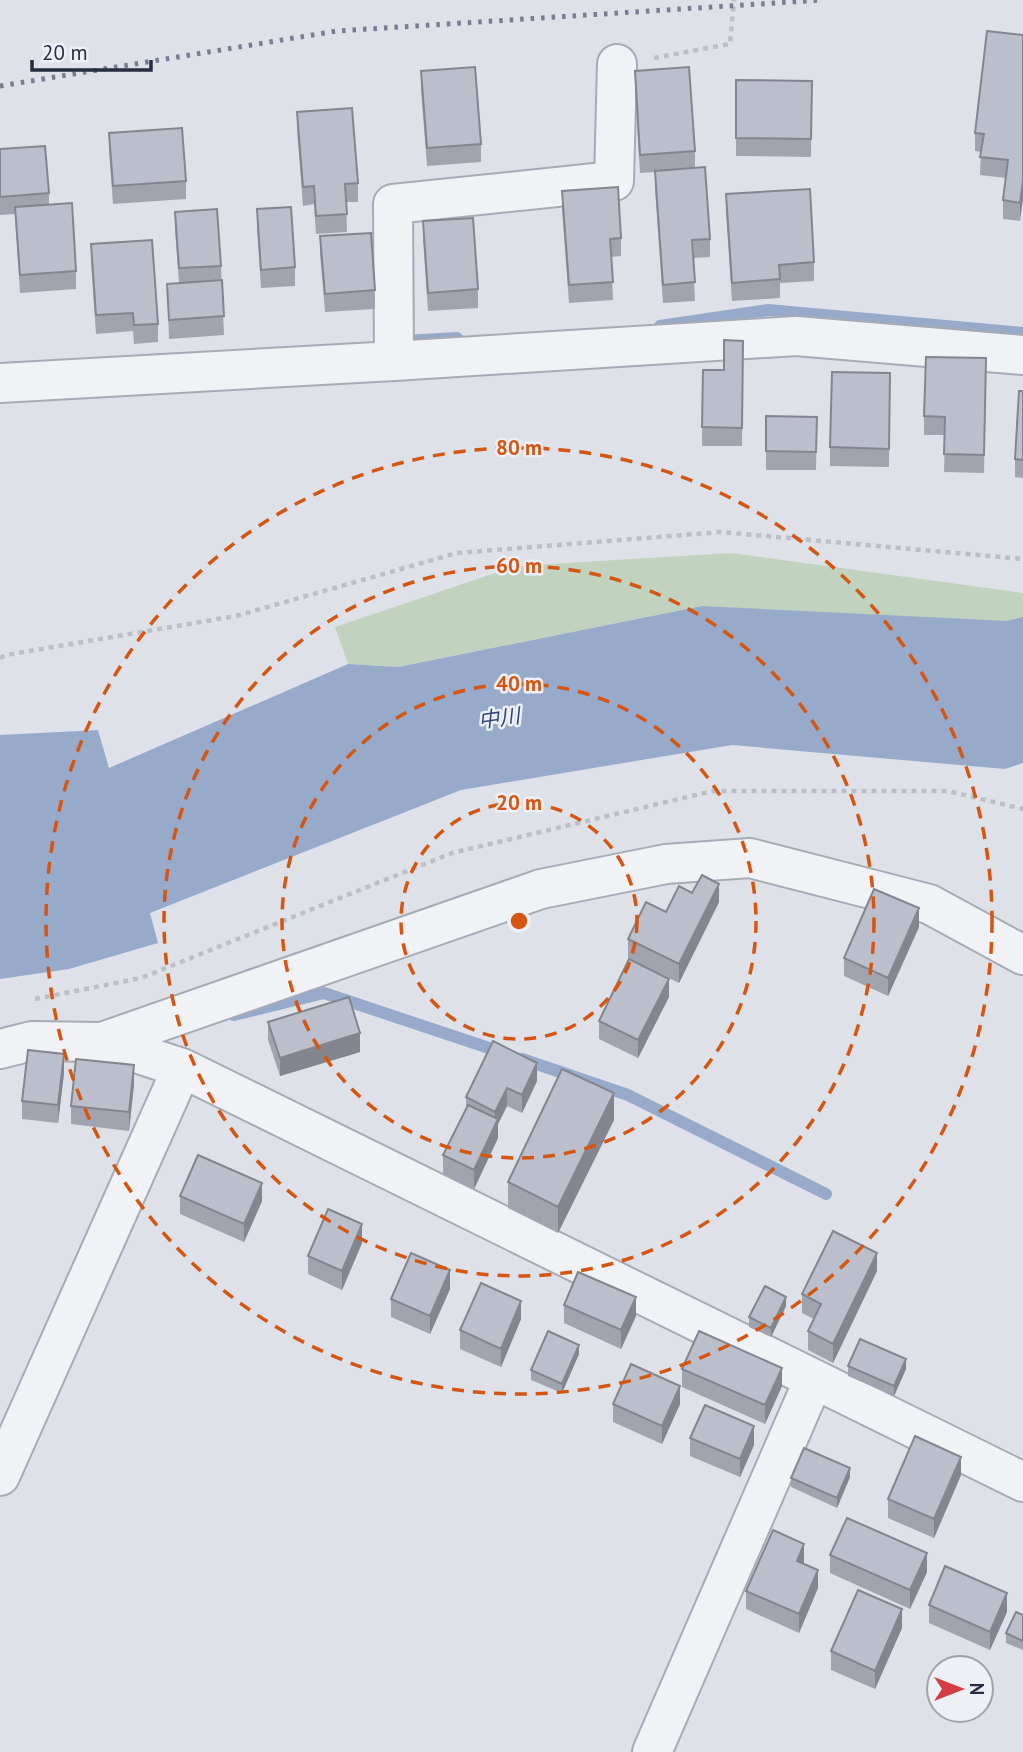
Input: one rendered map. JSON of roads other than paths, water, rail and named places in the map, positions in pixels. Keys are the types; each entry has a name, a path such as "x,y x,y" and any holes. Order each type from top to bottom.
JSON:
{"street":[{"path":"394,343 393,204 614,181 617,64"},
{"path":"0,383 394,343 796,336 1023,355"},
{"path":"102,1042 541,889 666,864 750,858 929,904 1023,955"},
{"path":"0,1049 32,1041 102,1042 183,1068 1023,1482"},
{"path":"0,1476 183,1068"},
{"path":"652,1752 814,1379"}],"water":[{"name":"中川","path":"702,606 1007,621 1023,617 1023,763 1005,769 732,745 461,790 150,913 158,943 69,969 0,979 0,735 98,730 109,768 348,664 398,667"}],"waterway":[{"path":"660,326 768,310 1023,333"},
{"path":"405,341 457,338"},
{"path":"234,1015 324,993 504,1053"},
{"path":"522,1059 628,1095 826,1194"}],"railway":[{"path":"0,86 337,31 822,0"}]}
